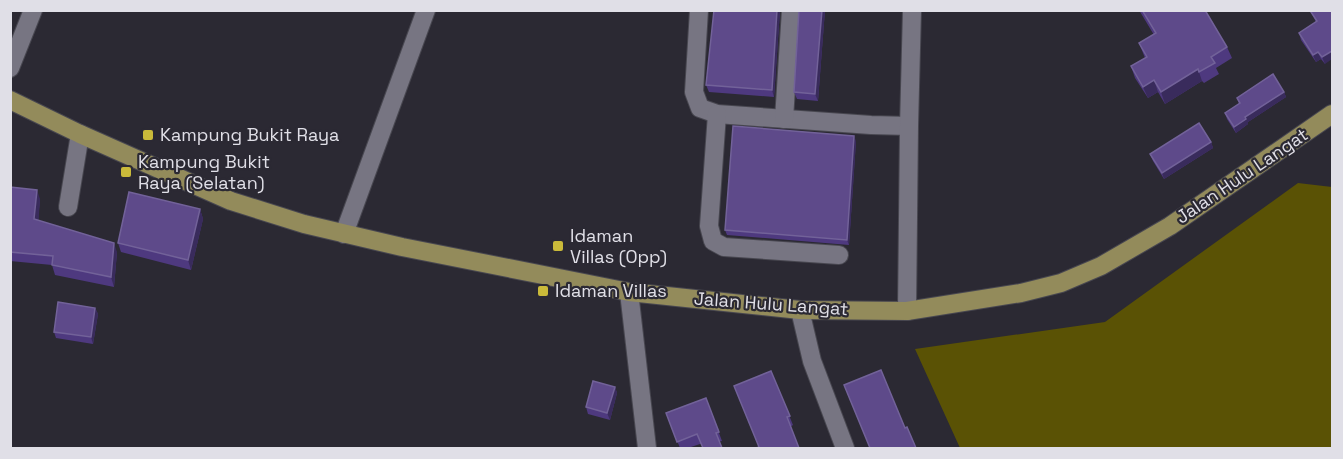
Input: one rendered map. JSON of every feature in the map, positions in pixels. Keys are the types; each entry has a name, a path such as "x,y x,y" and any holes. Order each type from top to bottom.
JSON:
{"main road":[{"name":"Jalan Hulu Langat","path":"10,100 80,134 231,201 304,225 629,292 800,310 907,311 1021,293 1061,283 1101,266 1170,226 1332,114"}],"street":[{"path":"10,68 33,10"},
{"path":"344,234 426,10"},
{"path":"699,10 694,92 700,108 717,114 909,126"},
{"path":"784,119 791,10"},
{"path":"907,311 912,10"},
{"path":"717,114 709,226 713,242 724,247 839,255"},
{"path":"68,207 80,134"},
{"path":"629,292 647,448"},
{"path":"800,310 812,361 845,448"}],"shaded area":[{"path":"1298,183 1332,187 1332,448 960,448 915,349 1105,322"}],"building":[{"path":"714,10 777,10 772,90 706,85"},
{"path":"799,10 822,10 815,94 794,92"},
{"path":"1142,10 1205,10 1227,47 1211,57 1215,63 1199,72 1198,69 1161,92 1154,80 1143,87 1131,66 1147,57 1139,43 1156,33"},
{"path":"1313,10 1332,10 1332,51 1322,57 1318,52 1313,55 1299,33 1317,21 1311,12"},
{"path":"1273,74 1284,92 1245,117 1246,119 1234,127 1225,113 1240,103 1237,98"},
{"path":"1199,123 1211,142 1162,173 1150,154"},
{"path":"733,126 854,136 847,240 725,230"},
{"path":"10,187 37,190 34,219 114,243 111,277 52,265 53,256 10,252"},
{"path":"129,192 200,209 188,260 118,243"},
{"path":"58,302 95,308 91,337 54,332"},
{"path":"881,370 905,428 907,427 916,448 870,448 844,385"},
{"path":"771,371 790,416 787,417 799,448 756,448 759,447 734,386"},
{"path":"593,381 615,387 607,413 586,407"},
{"path":"706,398 719,432 716,433 722,448 703,448 697,434 677,442 666,413"}],"place":[{"name":"Kampung Bukit Raya","path":"148,135"},
{"name":"Kampung Bukit Raya (Selatan)","path":"126,172"},
{"name":"Idaman Villas (Opp)","path":"558,246"},
{"name":"Idaman Villas","path":"543,291"}]}
